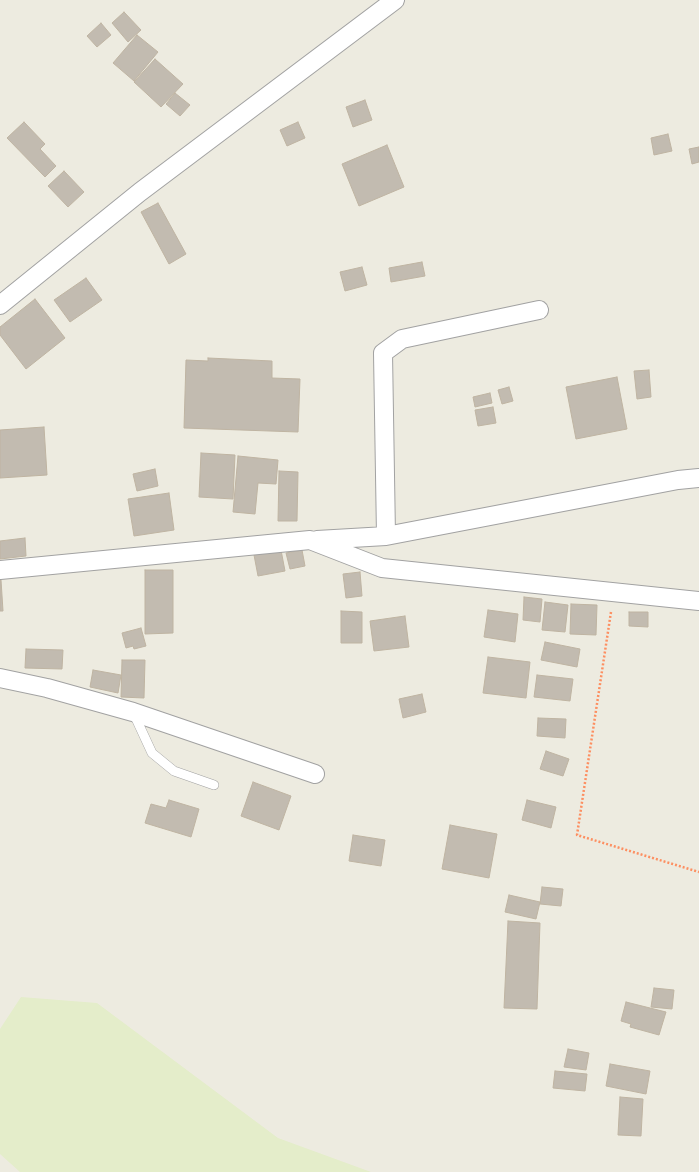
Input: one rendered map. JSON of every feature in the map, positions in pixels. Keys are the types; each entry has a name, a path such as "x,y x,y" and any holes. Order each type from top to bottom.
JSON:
{"street":[{"path":"0,305 140,192 395,0"},
{"path":"386,536 382,353 402,339 539,310"},
{"path":"0,570 310,540 386,536 678,480 699,478"},
{"path":"310,540 382,568 699,601"},
{"path":"0,678 47,688 133,712 316,774"}],"lane":[{"path":"133,712 152,754 174,771 214,785"}],"path":[{"path":"614,592 577,835 699,872"}],"green space":[{"path":"21,997 97,1003 278,1138 371,1172 20,1172 0,1154 0,1029"}],"building":[{"path":"124,12 141,30 128,42 112,23"},
{"path":"101,23 111,35 97,47 87,36"},
{"path":"137,35 158,52 134,81 113,63"},
{"path":"155,59 183,84 161,107 134,82"},
{"path":"175,93 190,105 180,116 166,104"},
{"path":"365,100 372,120 353,127 346,107"},
{"path":"24,122 45,144 40,149 56,166 45,177 7,138"},
{"path":"298,122 305,138 287,146 280,130"},
{"path":"668,134 672,151 654,155 651,138"},
{"path":"387,145 404,187 359,206 342,164"},
{"path":"699,147 699,162 692,164 689,149"},
{"path":"64,171 84,192 68,207 48,186"},
{"path":"158,203 186,254 169,264 141,212"},
{"path":"422,262 425,276 391,282 389,268"},
{"path":"362,267 367,285 345,291 340,272"},
{"path":"86,278 102,300 70,322 54,300"},
{"path":"35,299 65,338 26,369 0,335 0,327"},
{"path":"208,358 272,361 272,378 300,379 298,432 184,428 186,360 208,361"},
{"path":"649,370 651,397 637,399 634,371"},
{"path":"617,377 627,429 576,439 566,387"},
{"path":"509,387 513,401 502,404 498,390"},
{"path":"490,393 492,403 475,407 473,397"},
{"path":"493,407 496,423 478,426 475,410"},
{"path":"44,427 47,475 0,478 0,430"},
{"path":"201,453 235,455 233,499 199,497"},
{"path":"238,456 278,460 276,484 258,483 255,514 233,512"},
{"path":"155,469 158,486 137,491 133,474"},
{"path":"279,471 298,472 297,521 278,521"},
{"path":"169,493 174,530 134,536 128,499"},
{"path":"25,538 26,556 0,559 0,541"},
{"path":"281,550 285,571 258,576 254,555"},
{"path":"302,550 305,566 290,569 286,553"},
{"path":"145,570 173,570 173,633 145,634"},
{"path":"360,572 362,596 346,598 343,574"},
{"path":"1,580 3,611 0,611"},
{"path":"524,597 542,599 540,622 523,620"},
{"path":"545,602 568,605 565,632 542,630"},
{"path":"571,604 597,605 596,635 570,634"},
{"path":"488,610 518,614 515,642 484,637"},
{"path":"341,611 362,612 362,643 341,643"},
{"path":"629,612 648,612 648,627 629,626"},
{"path":"405,616 409,647 374,651 370,621"},
{"path":"141,628 146,646 134,649 133,646 126,648 122,633"},
{"path":"545,642 580,649 577,667 541,660"},
{"path":"26,649 63,650 62,669 25,668"},
{"path":"488,657 530,662 526,698 483,693"},
{"path":"122,660 145,660 144,698 121,697"},
{"path":"93,670 121,675 118,693 90,687"},
{"path":"537,675 573,679 570,701 534,697"},
{"path":"422,694 426,712 403,718 399,699"},
{"path":"538,718 566,719 565,738 537,736"},
{"path":"546,751 569,759 563,776 540,769"},
{"path":"253,782 291,796 279,830 241,816"},
{"path":"169,800 199,809 191,837 145,823 151,804 166,808"},
{"path":"527,800 556,807 551,828 522,820"},
{"path":"450,825 497,834 489,878 442,869"},
{"path":"353,835 385,840 381,866 349,861"},
{"path":"542,887 563,889 561,906 540,904"},
{"path":"509,895 540,902 536,919 505,912"},
{"path":"508,921 540,923 537,1009 504,1008"},
{"path":"654,988 674,990 672,1009 651,1007"},
{"path":"626,1002 666,1012 659,1035 630,1027 631,1024 621,1021"},
{"path":"568,1049 589,1053 586,1070 564,1067"},
{"path":"610,1064 650,1071 646,1094 606,1086"},
{"path":"555,1071 587,1074 585,1091 553,1088"},
{"path":"620,1097 643,1099 641,1136 618,1135"}]}
